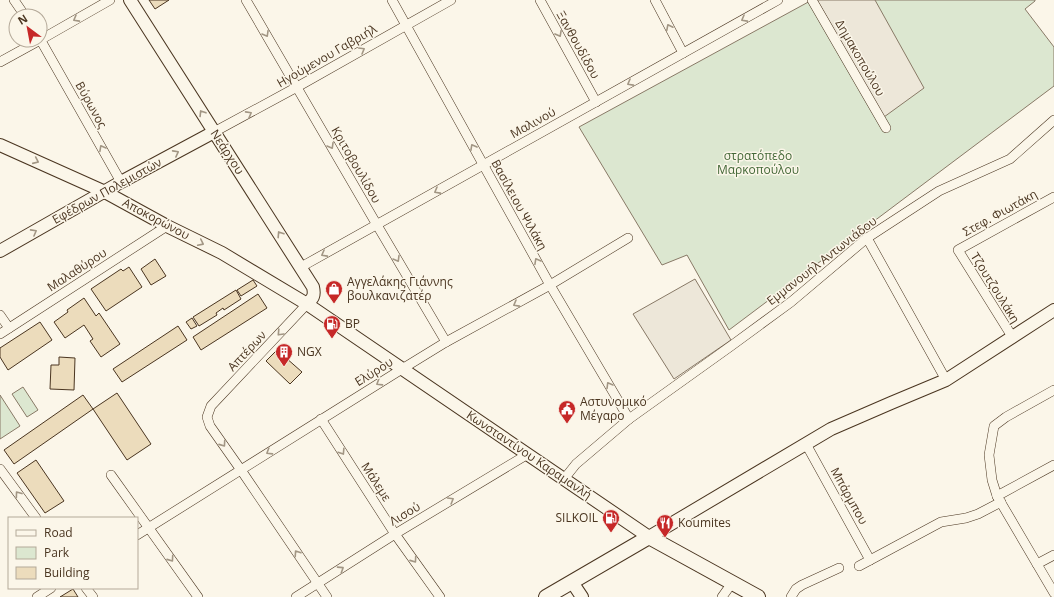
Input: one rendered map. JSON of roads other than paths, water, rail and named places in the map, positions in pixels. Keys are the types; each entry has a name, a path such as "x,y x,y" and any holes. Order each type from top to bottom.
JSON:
{"main road":[{"name":"Νεάρχου","path":"130,0 313,287 313,298 307,304"},
{"name":"Εφέδρων Πολεμιστών","path":"0,251 121,182 214,132"},
{"name":"Αποκορώνου","path":"0,145 105,192 167,226 222,253 307,304"},
{"name":"Κωνσταντίνου Καραμανλή","path":"307,304 649,537 758,597"},
{"path":"546,597 831,430 946,380 1054,310"},
{"path":"572,582 582,597"}],"street":[{"path":"48,35 110,0"},
{"name":"Κριτοβουλίδου","path":"246,0 446,342"},
{"name":"Βασίλειου Ψιλάκη","path":"392,0 550,285 629,418"},
{"name":"Ηγούμενου Γαβριήλ","path":"214,132 451,0"},
{"name":"Ξανθουδίδου","path":"540,0 596,102"},
{"path":"655,0 683,53"},
{"name":"Μαλινού","path":"301,267 778,0"},
{"name":"Δημακοπούλου","path":"812,0 886,128"},
{"path":"0,62 25,48"},
{"name":"Βύρωνος","path":"45,48 121,182"},
{"name":"Εμμανουήλ Αντωνιάδου","path":"564,479 576,464 629,418 792,302 867,238 939,191 1010,159 1054,120"},
{"name":"Στεφ. Φιωτάκη","path":"958,250 1054,197"},
{"name":"Μαλαθύρου","path":"0,334 167,226"},
{"name":"Ελύρου","path":"138,533 446,342 550,285 628,238"},
{"path":"867,238 946,380"},
{"name":"Τζουτζουλάκη","path":"958,250 1013,338"},
{"name":"Απτέρων","path":"241,470 210,426 207,417 211,406 307,304"},
{"path":"0,315 9,328"},
{"path":"1054,390 1006,417 994,426 989,455 992,480 999,499 1054,593"},
{"name":"Μάλεμε","path":"321,419 395,534 440,597"},
{"name":"Μπάρμπου","path":"806,444 870,560"},
{"name":"Λισού","path":"296,597 395,534 528,454"},
{"path":"859,566 941,522 966,518 978,514 999,499 1054,465"},
{"path":"0,470 35,517"},
{"path":"241,470 326,597"},
{"path":"111,475 198,597"},
{"path":"1037,564 1054,555"},
{"path":"791,597 796,589 802,585 840,568"},
{"path":"722,597 732,583"},
{"path":"37,597 49,589"}],"place":[{"name":"Αγγελάκης Γιάννης βουλκανιζατέρ","path":"334,304"},
{"name":"BP","path":"332,339"},
{"name":"NGX","path":"284,367"},
{"name":"Αστυνομικό Μέγαρο","path":"567,424"},
{"name":"SILKOIL","path":"611,533"},
{"name":"Koumites","path":"665,538"}],"park label":[{"name":"στρατόπεδο Μαρκοπούλου","path":"758,163"}]}
